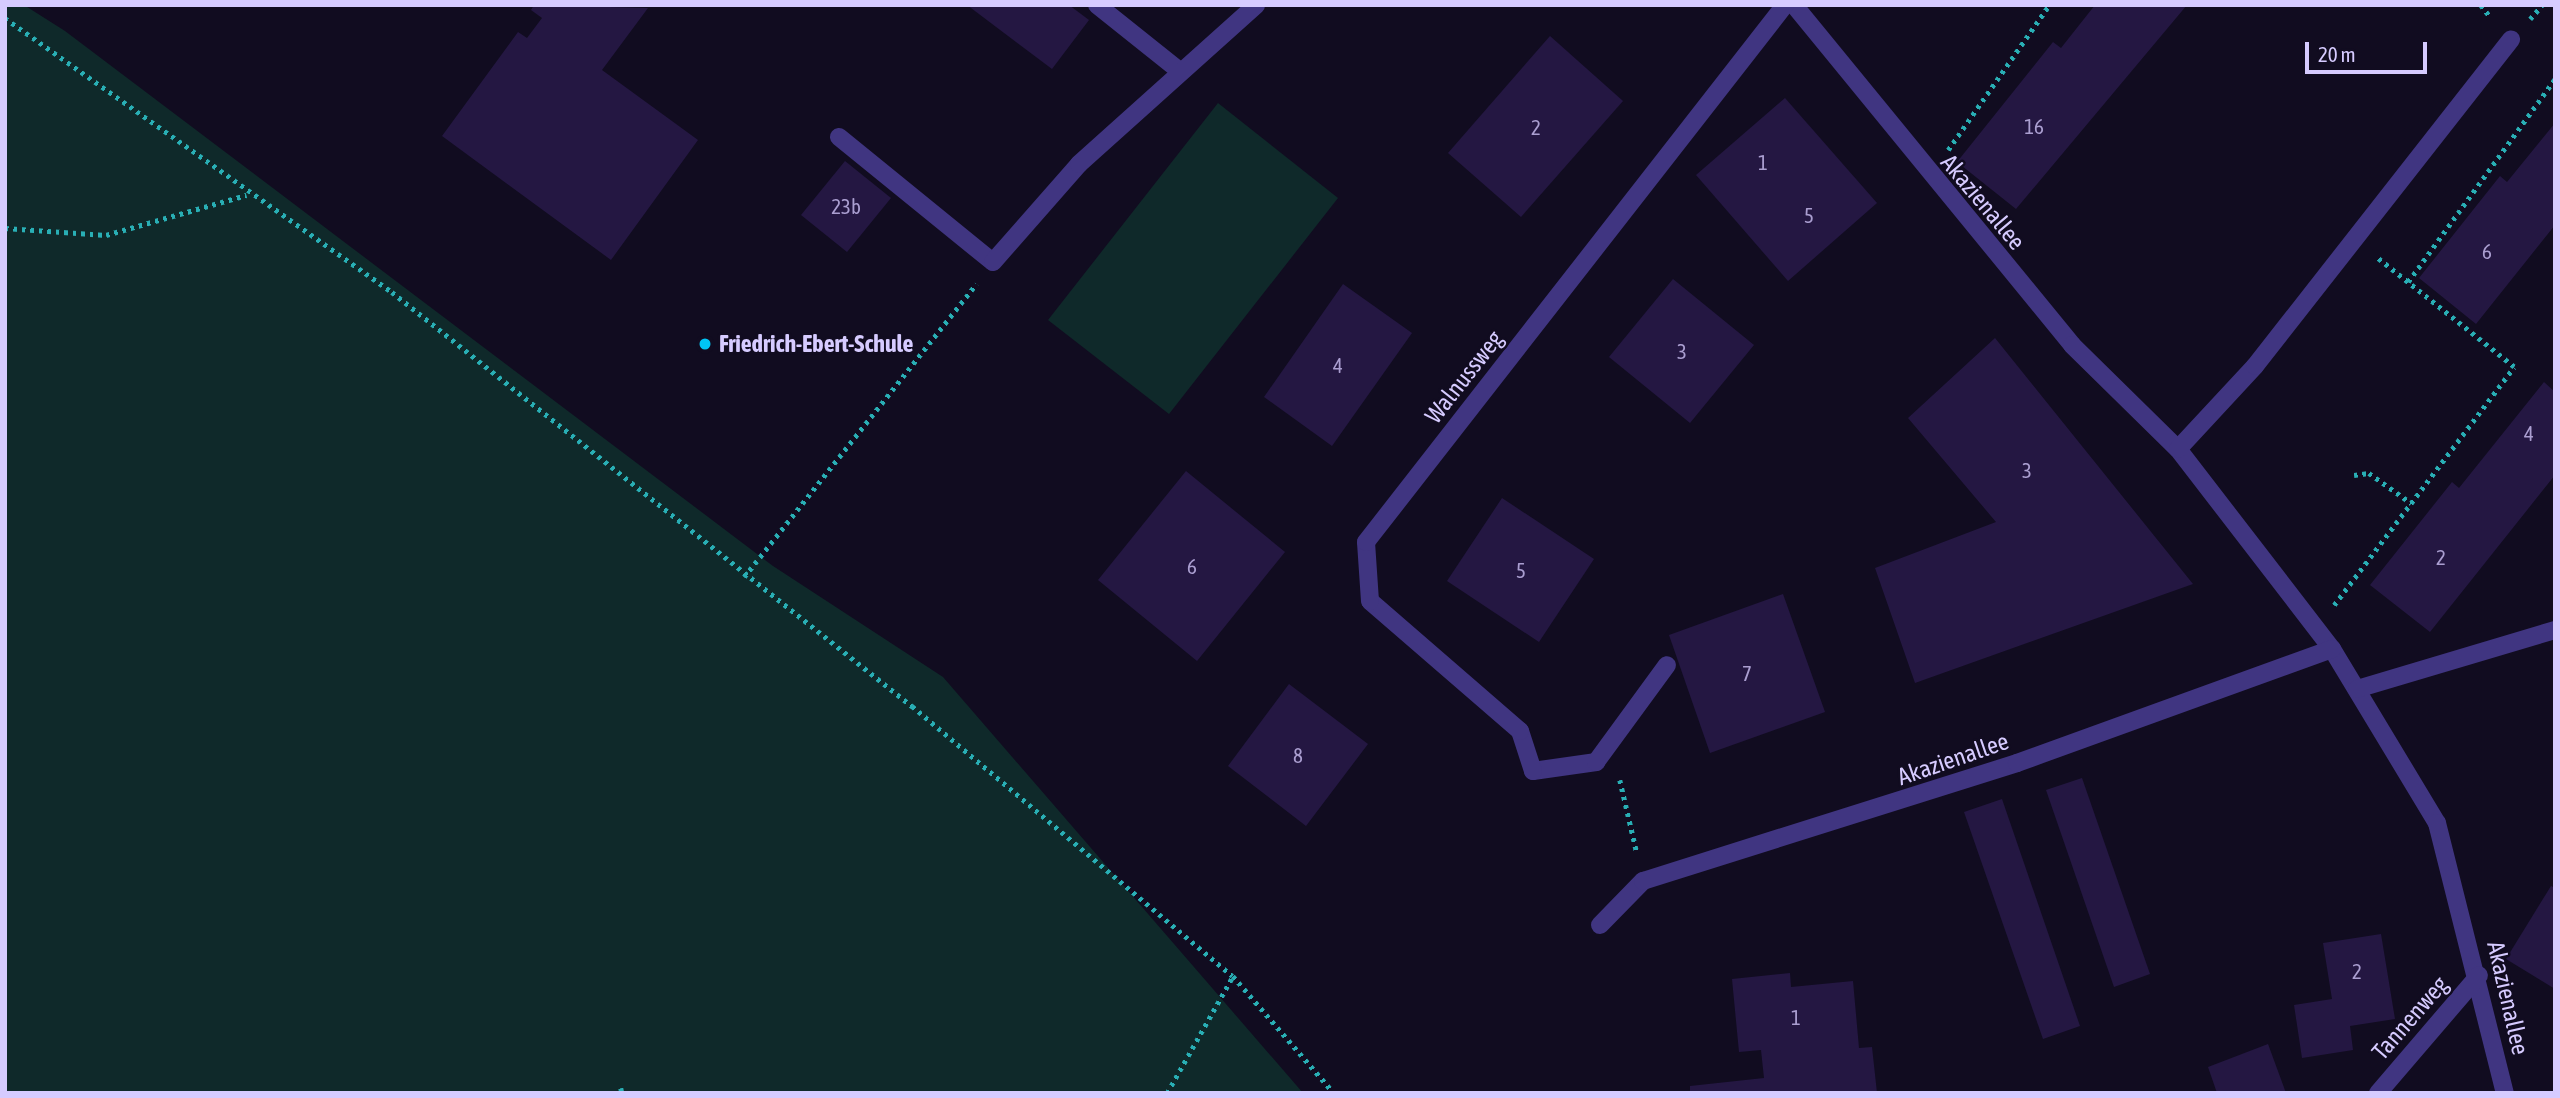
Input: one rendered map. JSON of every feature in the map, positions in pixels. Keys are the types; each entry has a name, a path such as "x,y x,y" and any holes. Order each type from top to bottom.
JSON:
{"street":[{"path":"1097,5 1181,72"},
{"path":"839,137 993,262 1079,164 1256,5"},
{"name":"Walnussweg","path":"1667,665 1596,762 1533,771 1520,731 1370,601 1366,542 1785,5"},
{"name":"Akazienallee","path":"1794,5 1930,177 2072,345 2178,449 2332,649 2437,823 2479,975 2505,1093"},
{"path":"2178,449 2216,413 2511,40"},
{"path":"2357,689 2555,630"},
{"name":"Akazienallee","path":"1600,925 1643,881 2005,767 2332,649"},
{"name":"Tannenweg","path":"2378,1093 2479,975"}],"path":[{"path":"1930,177 2049,5"},
{"path":"5,18 247,195 392,292 744,577 912,706 1233,976 1334,1093"},
{"path":"2408,282 2555,79"},
{"path":"5,228 106,235 247,195"},
{"path":"2317,628 2514,367 2353,238"},
{"path":"744,577 993,262"},
{"path":"2354,474 2369,473 2410,503"},
{"path":"1167,1093 1233,976"}],"green space":[{"path":"5,5 24,5 65,31 773,566 943,677 1303,1093 5,1093"},
{"path":"1218,103 1338,198 1169,414 1048,320"}],"building":[{"path":"534,5 648,8 602,70 698,140 611,260 442,136 518,32 527,38 542,18 531,10"},
{"path":"967,5 1069,5 1089,20 1052,69"},
{"path":"2095,5 2187,5 2016,209 1957,162 2053,42 2061,48"},
{"path":"1550,36 1623,101 1521,217 1448,153"},
{"path":"1785,98 1877,203 1788,281 1696,175"},
{"path":"2555,123 2555,225 2476,324 2419,278 2500,176 2507,182"},
{"path":"845,161 891,198 847,252 801,215"},
{"path":"1673,279 1754,345 1690,423 1609,357"},
{"path":"1343,284 1412,333 1332,446 1264,397"},
{"path":"1995,338 2193,584 1915,683 1875,568 1996,522 1908,418"},
{"path":"2544,382 2555,392 2555,475 2430,632 2370,585 2452,482 2459,488"},
{"path":"1186,471 1285,552 1197,661 1098,580"},
{"path":"1502,498 1594,559 1539,642 1447,581"},
{"path":"1783,594 1825,712 1710,753 1669,635"},
{"path":"1289,684 1368,744 1306,826 1228,766"},
{"path":"2082,778 2150,974 2114,987 2046,790"},
{"path":"2002,799 2080,1026 2043,1039 1964,812"},
{"path":"2551,886 2555,888 2555,989 2506,959"},
{"path":"2381,934 2395,1019 2350,1026 2353,1050 2302,1058 2294,1005 2332,999 2323,943"},
{"path":"1790,973 1791,987 1853,981 1859,1048 1872,1047 1877,1093 1690,1093 1690,1086 1764,1078 1761,1050 1739,1052 1732,979"},
{"path":"2268,1044 2286,1093 2217,1093 2208,1067"}],"place":[{"name":"Friedrich-Ebert-Schule","path":"705,344"}]}
